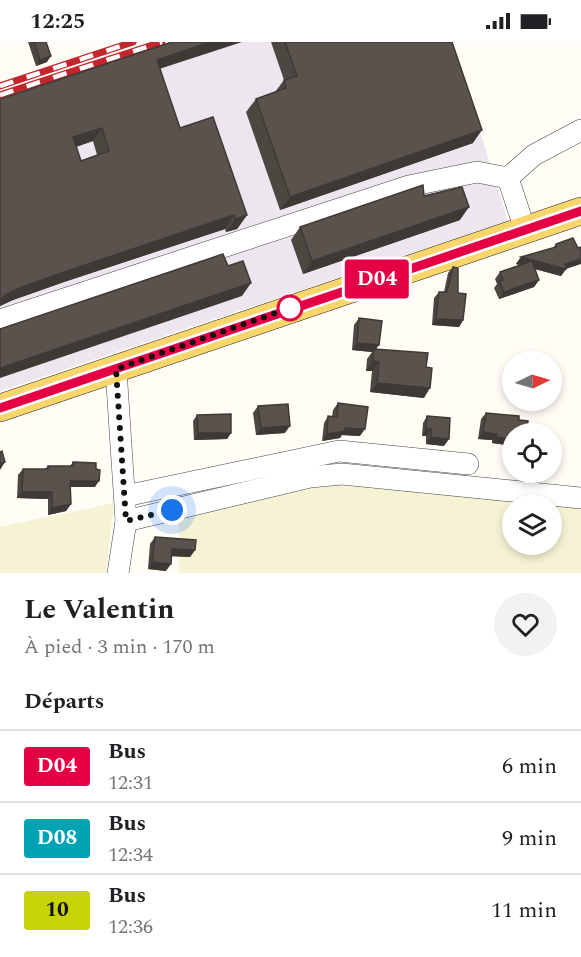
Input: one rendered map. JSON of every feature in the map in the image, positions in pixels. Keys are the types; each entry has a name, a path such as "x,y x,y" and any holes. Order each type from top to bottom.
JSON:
{"main road":[{"path":"0,408 581,211"}],"street":[{"path":"508,178 534,155 581,130"},
{"path":"0,320 409,186 477,172 508,178"},
{"path":"508,178 525,230"},
{"path":"116,369 125,506 118,573"},
{"path":"125,506 339,451 468,464"},
{"path":"125,506 342,474 581,498"}],"shaded area":[{"path":"196,42 452,42 508,221 0,391 0,106"},
{"path":"341,480 502,495 502,555 562,555 562,501 581,503 581,573 179,573 179,513"},
{"path":"114,503 106,573 0,573 0,527"}],"building":[{"path":"34,42 46,42 51,56 40,60"},
{"path":"172,42 210,42 157,60 180,128 213,117 247,215 236,219 234,215 73,269 22,287 0,300 0,99","holes":["102,128 109,151 81,161 73,137"]},
{"path":"285,42 452,42 482,130 290,197 256,99 286,88 284,80 297,76"},
{"path":"423,185 424,196 462,187 469,207 312,261 300,227"},
{"path":"573,238 578,248 581,247 581,259 565,264 566,269 521,257 556,247 556,244"},
{"path":"223,254 228,266 243,261 251,283 0,368 0,329"},
{"path":"532,261 539,280 504,292 499,281 503,280 500,272"},
{"path":"453,267 458,268 458,293 466,294 463,320 436,319 439,292 447,292"},
{"path":"359,318 382,321 379,345 357,343"},
{"path":"374,349 428,353 426,367 432,368 430,388 377,383 379,362 373,361"},
{"path":"338,403 368,407 365,429 345,428 345,431 327,434 328,416 337,417"},
{"path":"288,404 290,426 261,428 258,406"},
{"path":"486,413 519,416 519,420 528,421 528,423 502,423 502,438 496,437 497,434 483,432"},
{"path":"231,414 231,433 198,433 197,415"},
{"path":"427,416 450,418 449,439 431,437 431,429 426,429"},
{"path":"2,451 5,462 0,464 0,452"},
{"path":"73,462 96,463 96,469 100,470 99,481 70,481 71,504 52,508 52,492 22,492 23,469 73,466"},
{"path":"155,537 196,540 195,550 172,549 171,564 152,562"}],"railway":[{"path":"0,86 133,42"},
{"path":"0,95 162,42"}],"bus line":[{"name":"D04","path":"0,408 581,211"}],"route":[{"path":"172,510 126,521 116,369 290,308"}]}
